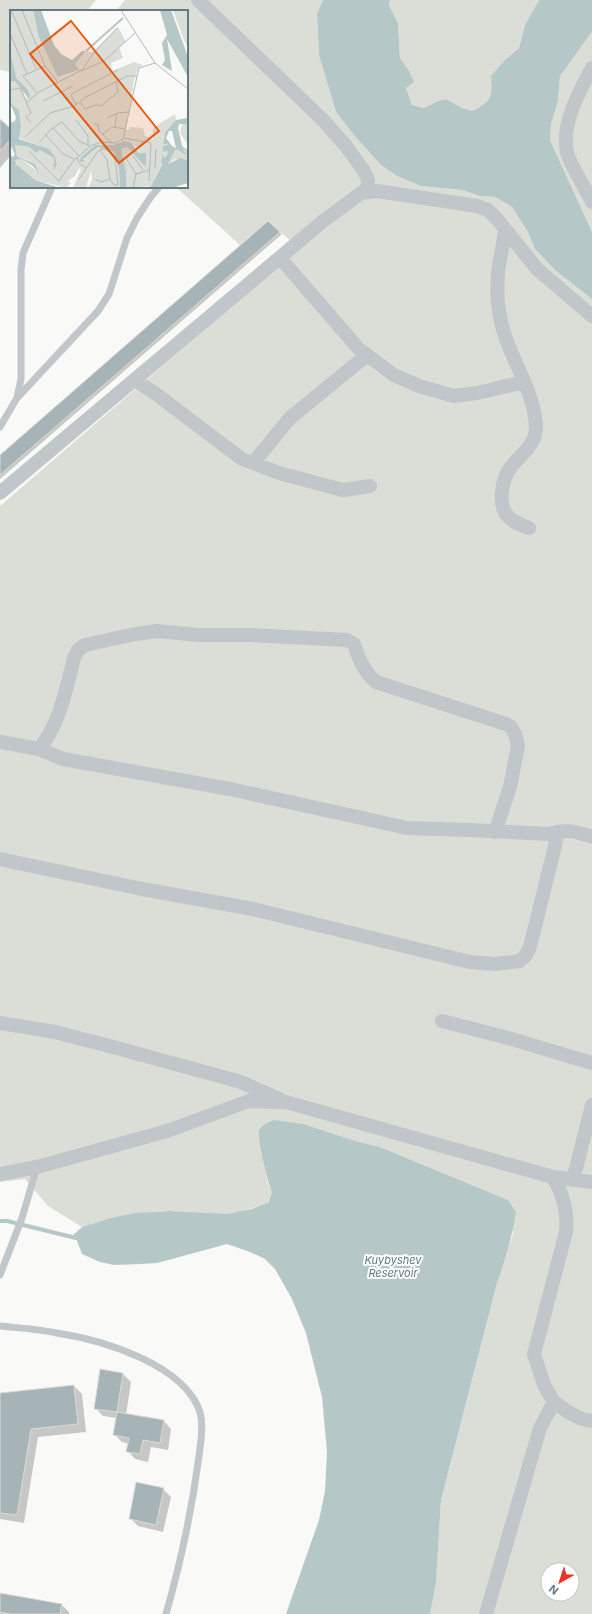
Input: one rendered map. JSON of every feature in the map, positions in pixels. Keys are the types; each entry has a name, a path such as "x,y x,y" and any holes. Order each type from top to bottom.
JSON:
{"street":[{"path":"198,0 323,120 346,146 364,171 368,180 367,191"},
{"path":"592,68 575,98 568,125 566,142 567,154 592,202"},
{"path":"0,493 322,222 361,193 367,191 378,191 477,206 488,210 537,269 592,316"},
{"path":"505,229 498,274 500,316 507,345 524,382 534,410 535,436 527,449 508,472 503,487 502,502 506,514 514,522 530,528"},
{"path":"280,258 359,348 394,375 406,381 454,396 477,393 524,382"},
{"path":"253,463 290,418 367,355"},
{"path":"135,380 156,394 242,459 279,473 343,490 370,486"},
{"path":"38,750 46,741 55,723 74,658 78,650 85,645 135,634 157,631 199,635 249,635 347,640 354,644 362,665 368,675 376,682 506,724 511,727 515,734 518,746 510,787 495,832"},
{"path":"0,742 38,750 63,759 230,789 407,828 549,834 577,831 592,837"},
{"path":"0,859 142,889 253,909 470,962 495,964 520,961 528,951 555,846 557,832"},
{"path":"442,1021 508,1038 592,1063"},
{"path":"0,1023 56,1032 241,1082 286,1102 553,1177 592,1182"},
{"path":"0,1174 38,1167 167,1131 249,1101 286,1102"},
{"path":"573,1180 592,1105"},
{"path":"553,1177 564,1200 567,1218 566,1232 537,1336 534,1354 544,1385 554,1402 568,1412 582,1419 592,1421"},
{"path":"486,1614 540,1428 554,1402"}],"lane":[{"path":"17,398 20,379 21,270 23,253 52,188"},
{"path":"0,427 17,398 98,311 109,294 127,238 150,198 158,188"},
{"path":"0,1275 22,1218 38,1167"},
{"path":"0,1326 58,1333 110,1345 155,1365 170,1374 190,1393 200,1412 202,1436 177,1574 166,1614"}],"shaded area":[{"path":"0,0 96,0 88,10 10,10 10,72 0,70"},
{"path":"125,0 323,0 317,14 319,55 336,112 381,165 397,176 421,186 462,190 480,196 495,197 512,207 528,232 535,249 556,271 592,299 592,1614 430,1614 436,1583 441,1500 497,1283 513,1233 508,1200 380,1147 355,1141 260,1145 268,1184 272,1192 269,1202 248,1210 228,1214 158,1211 114,1218 82,1227 48,1206 25,1179 0,1182 0,506 299,248 268,221 240,245 177,188 188,188 188,10 117,10"},
{"path":"390,0 539,0 525,25 519,48 507,58 493,92 485,104 473,111 462,108 446,99 424,108 412,105 406,88 408,69 400,58 398,23 389,5"},
{"path":"592,32 592,232 550,140 551,124 558,101 560,76"}],"water":[{"path":"323,0 390,0 389,5 398,23 400,58 408,69 414,82 406,88 412,105 424,108 446,99 462,108 473,111 490,98 492,89 491,76 507,58 519,48 525,25 539,0 592,0 592,32 560,76 558,101 551,124 550,140 592,232 592,299 556,271 535,249 528,232 512,207 495,197 480,196 462,190 421,186 397,176 381,165 336,112 319,55 317,14"},
{"name":"Kuybyshev Reservoir","path":"274,1120 303,1124 355,1141 380,1147 508,1200 516,1212 513,1230 497,1283 441,1500 436,1583 430,1614 286,1614 319,1520 325,1491 327,1452 322,1397 306,1333 292,1299 275,1269 265,1259 227,1244 157,1263 114,1265 100,1262 82,1254 76,1238 73,1235 82,1227 111,1218 135,1213 169,1211 227,1214 252,1209 269,1202 272,1192 263,1161 259,1131 264,1125"}],"building":[{"path":"0,119 10,128 10,140 0,151"},
{"path":"268,221 280,232 0,475 0,455"},
{"path":"100,1369 123,1373 117,1412 94,1409"},
{"path":"74,1385 78,1424 31,1429 17,1515 0,1513 0,1393"},
{"path":"117,1412 164,1420 160,1443 143,1440 140,1454 126,1452 129,1438 113,1435"},
{"path":"136,1482 164,1488 156,1525 129,1519"},
{"path":"0,1593 62,1604 60,1614 10,1614 0,1612"}],"waterway":[{"path":"0,1221 7,1221 76,1238 82,1238"}]}
